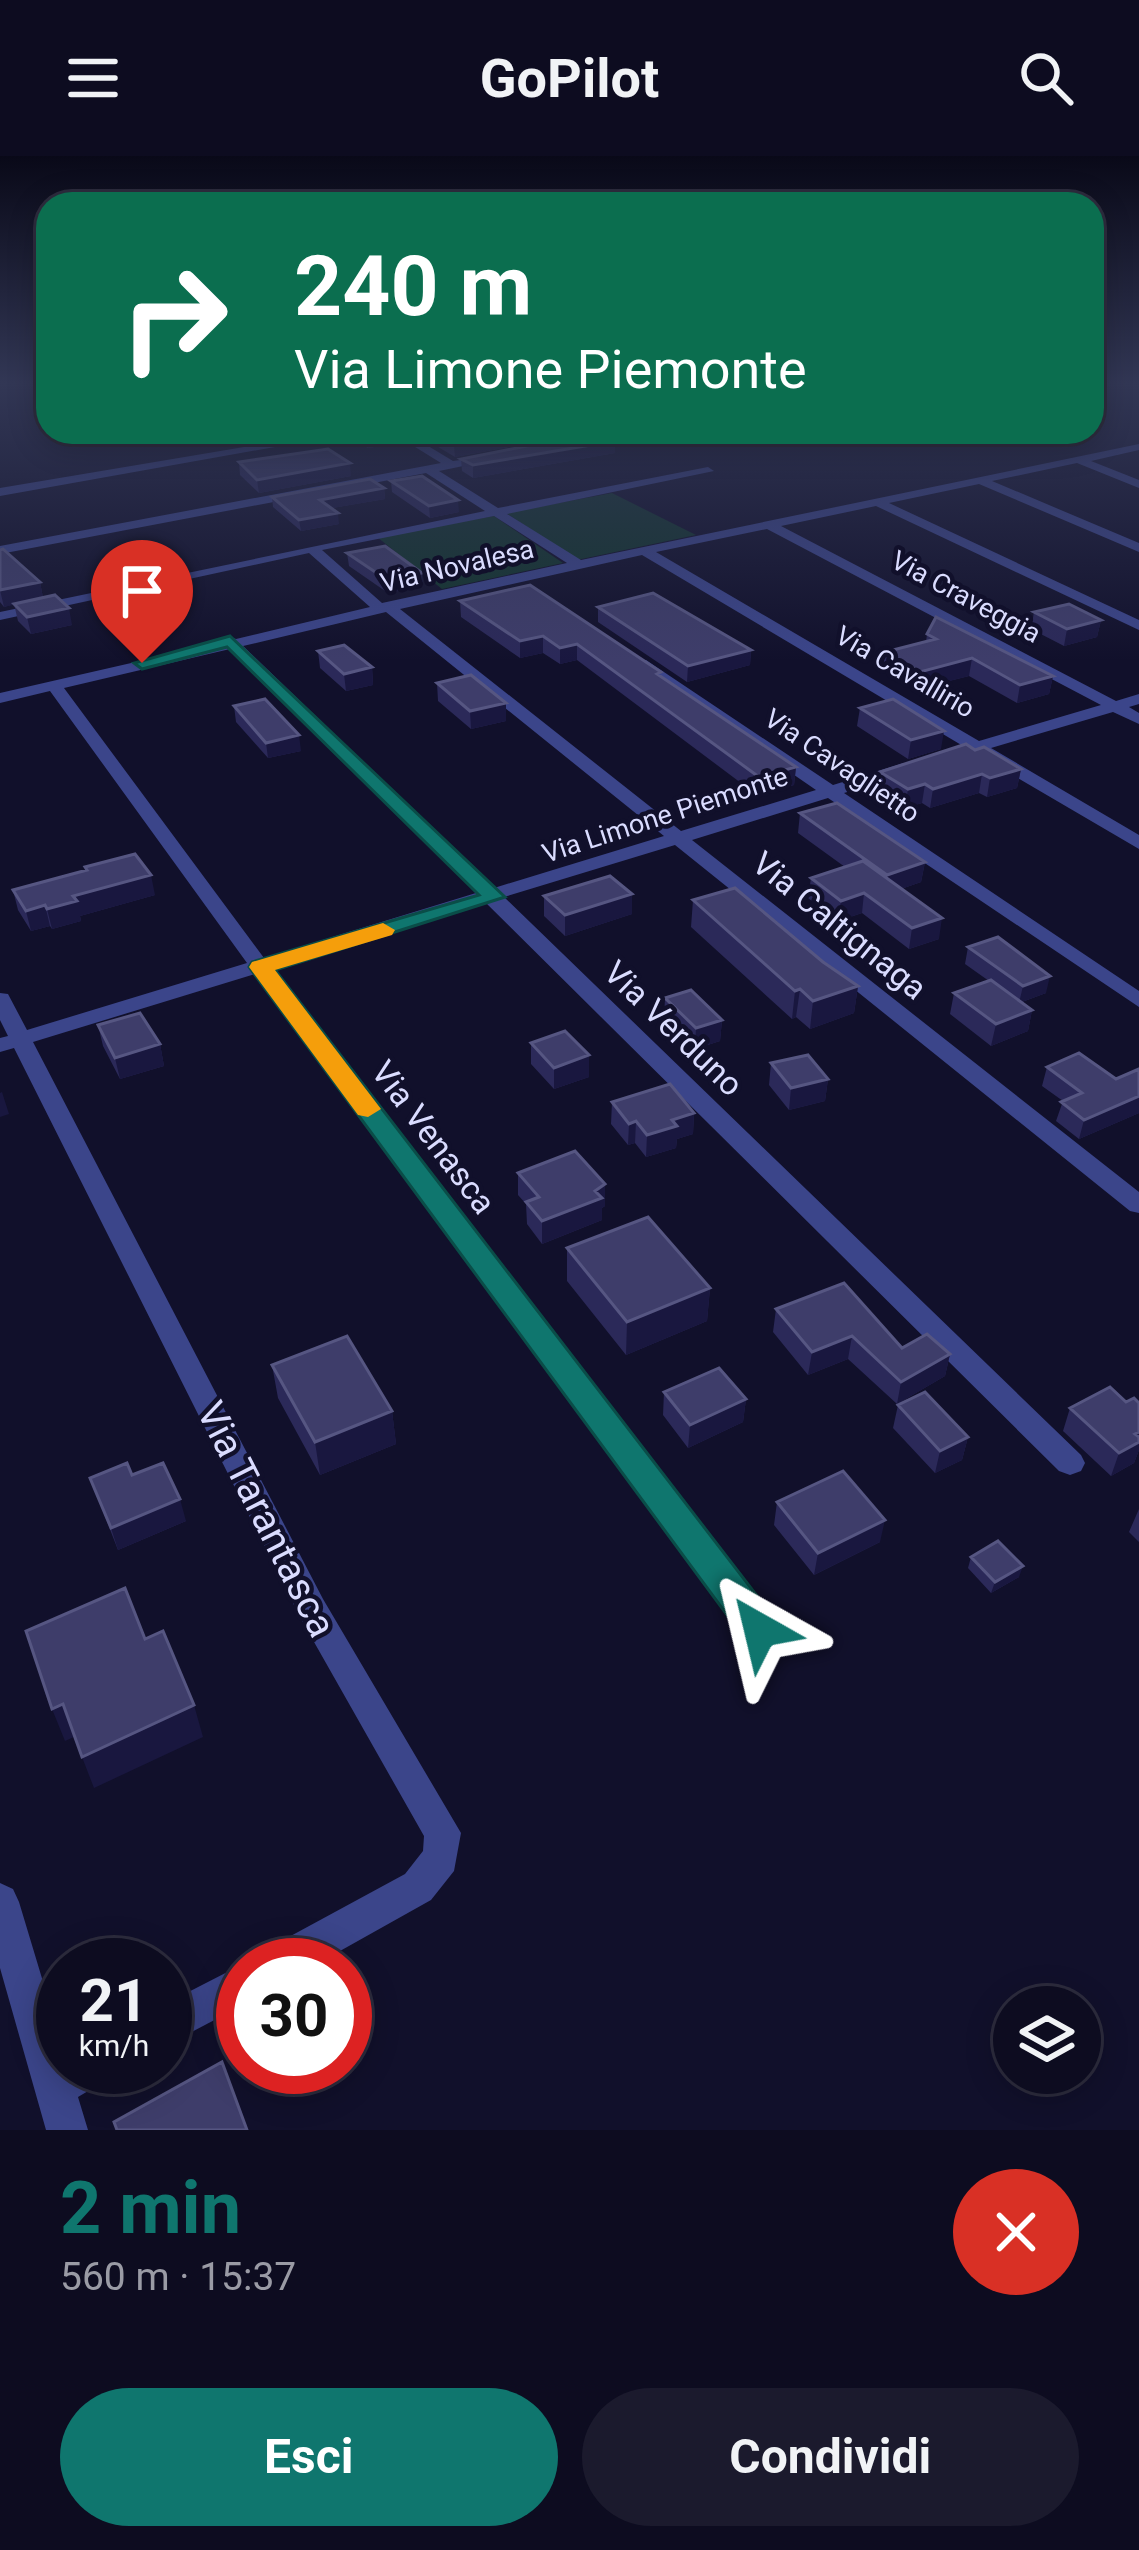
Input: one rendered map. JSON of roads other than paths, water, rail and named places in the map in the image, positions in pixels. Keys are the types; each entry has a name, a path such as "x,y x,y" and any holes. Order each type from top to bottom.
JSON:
{"street":[{"path":"0,492 88,477"},
{"path":"0,550 379,477"},
{"path":"441,477 578,564"},
{"path":"0,616 312,548 676,477"},
{"name":"Via Novalesa","path":"0,698 230,641 993,477"},
{"path":"979,480 1139,548"},
{"path":"874,502 1139,626"},
{"name":"Via Craveggia","path":"768,524 1139,719"},
{"name":"Via Caltignaga","path":"312,548 1139,1205"},
{"name":"Via Cavallirio","path":"643,550 1139,843"},
{"path":"514,578 534,591"},
{"name":"Via Verduno","path":"230,641 1070,1462"},
{"name":"Via Cavaglietto","path":"633,658 1139,1001"},
{"name":"Via Venasca","path":"55,685 260,967 760,1630"},
{"name":"Via Limone Piemonte","path":"10,1042 1139,699"},
{"name":"Via Tarantasca","path":"0,999 10,1042 312,1609 442,1833 441,1858 418,1887 326,1938"},
{"path":"0,1902 36,1988"},
{"path":"67,2130 71,2094"}]}
